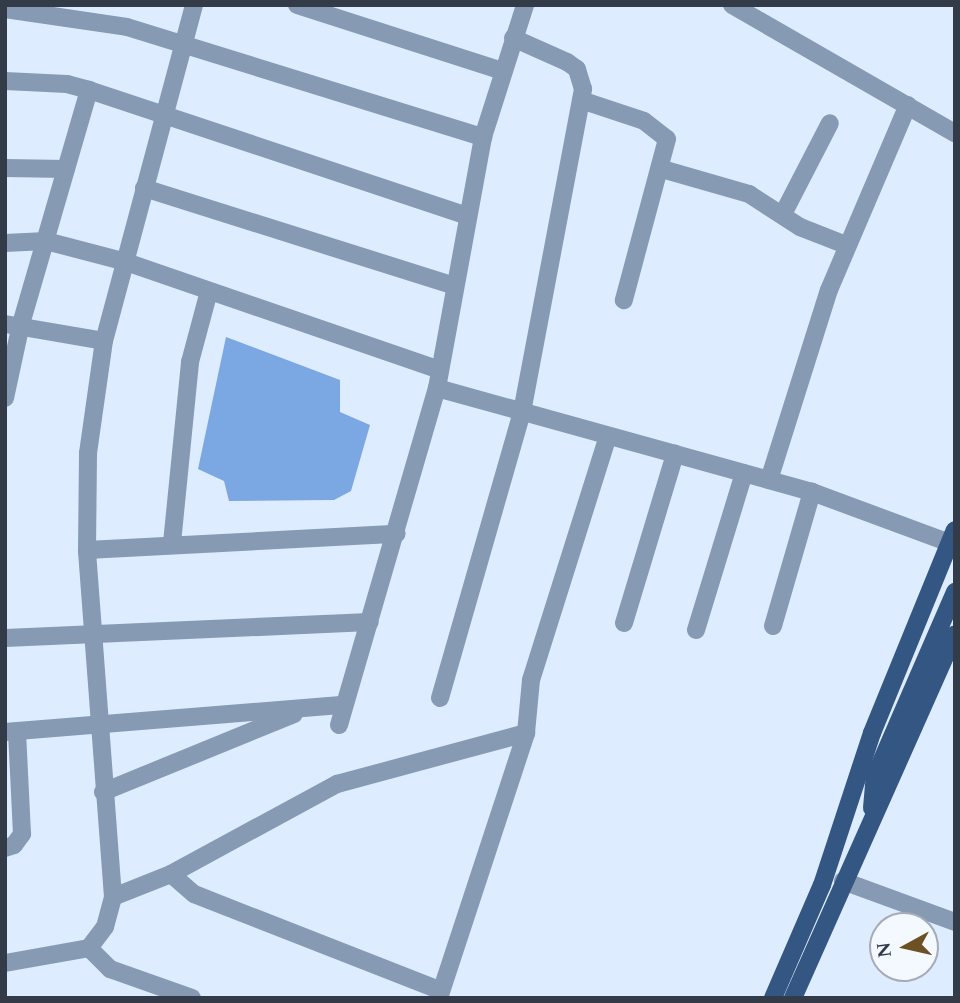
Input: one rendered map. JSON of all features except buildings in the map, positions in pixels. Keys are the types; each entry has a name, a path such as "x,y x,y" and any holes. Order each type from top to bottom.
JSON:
{"main road":[{"path":"773,998 822,885 872,733 953,540"},
{"path":"871,821 875,776 955,592"},
{"path":"793,998 955,634"},
{"path":"849,804 875,776"}],"street":[{"path":"5,962 89,948 105,927 113,897 103,792 95,636 87,550 88,453 104,341 194,5"},
{"path":"297,5 502,71"},
{"path":"339,725 397,534 438,379 483,137 525,5"},
{"path":"732,5 955,133"},
{"path":"5,9 95,20 184,43 483,137"},
{"path":"440,698 522,412 583,89 577,69 513,38"},
{"path":"5,81 66,83 166,113 468,216"},
{"path":"5,398 13,324 46,241 89,90"},
{"path":"581,100 660,130 667,148 624,300"},
{"path":"769,480 846,245 908,106"},
{"path":"783,214 830,123"},
{"path":"5,168 66,169"},
{"path":"662,169 749,194 783,214 800,228 846,245"},
{"path":"144,188 454,286"},
{"path":"5,243 46,241 126,262 209,290 522,412 812,492 953,540"},
{"path":"172,543 190,362 209,290"},
{"path":"13,324 104,341"},
{"path":"170,874 194,894 440,994 526,733 531,680 608,436"},
{"path":"624,623 675,454"},
{"path":"696,629 744,473"},
{"path":"773,626 812,492"},
{"path":"87,550 172,543 397,534"},
{"path":"5,638 370,622"},
{"path":"5,848 14,845 22,834 11,731 344,705"},
{"path":"103,792 310,707"},
{"path":"113,897 170,874 337,784 526,733"},
{"path":"843,881 955,922"},
{"path":"89,948 110,969 192,998"}],"water":[{"path":"226,337 340,380 340,412 370,425 351,491 334,500 229,501 224,481 198,469"}]}
